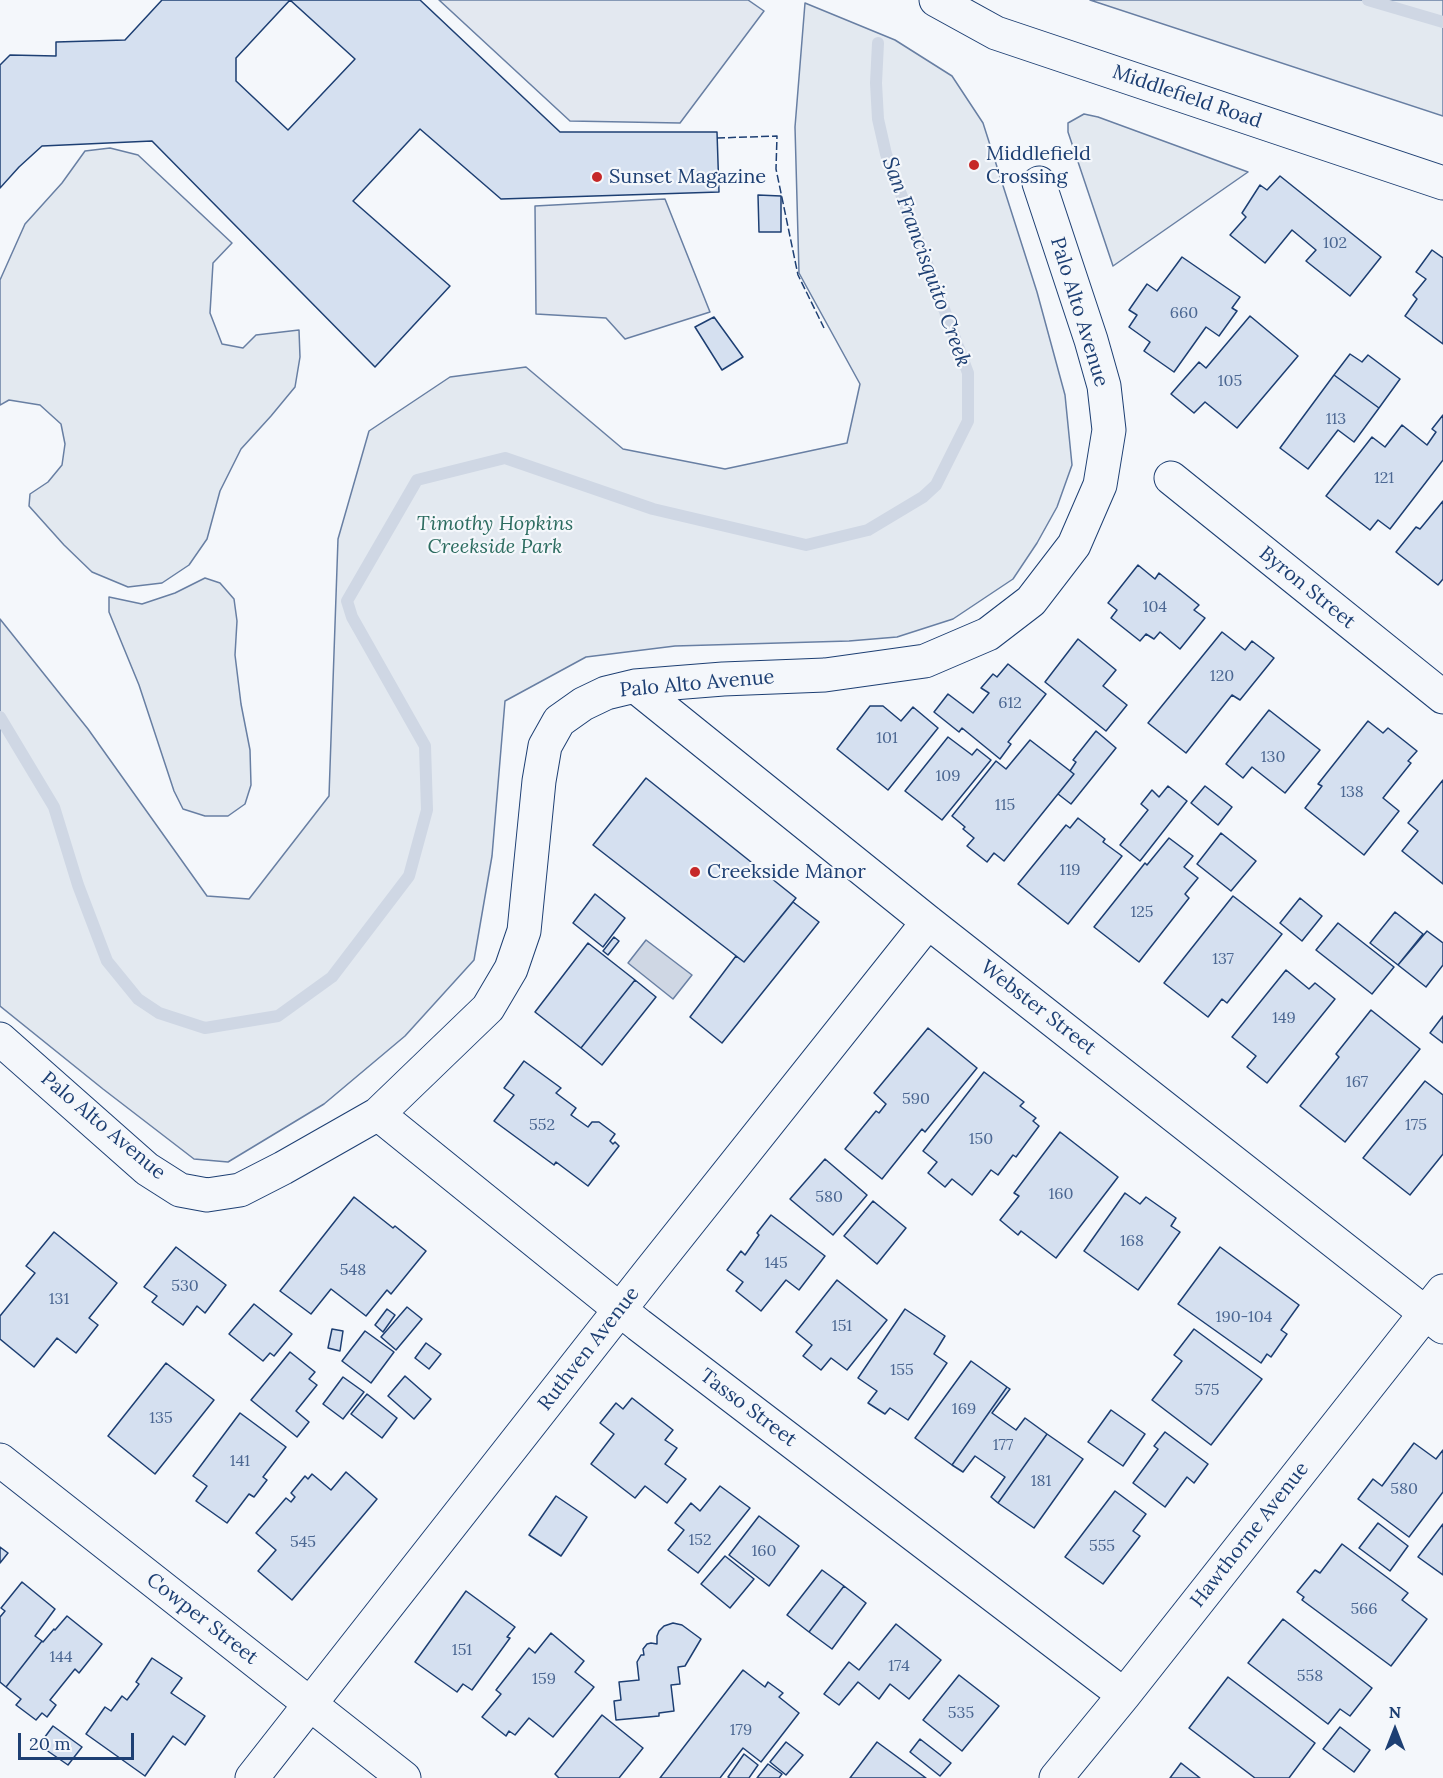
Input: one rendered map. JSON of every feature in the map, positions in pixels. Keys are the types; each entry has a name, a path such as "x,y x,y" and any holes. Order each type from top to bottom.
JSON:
{"street":[{"name":"Middlefield Road","path":"936,0 996,33 1443,183"},
{"name":"Palo Alto Avenue","path":"0,1039 147,1169 180,1190 207,1195 240,1190 378,1114 488,1008 511,969 524,930 534,825 545,746 559,721 583,704 606,693 635,686 723,679 825,675 925,661 988,634 1031,601 1074,545 1100,485 1109,430 1104,386 1039,183"},
{"name":"Byron Street","path":"1171,478 1443,697"},
{"name":"Webster Street","path":"635,686 928,921 1437,1310"},
{"name":"Ruthven Avenue","path":"252,1778 928,921"},
{"name":"Tasso Street","path":"378,1114 620,1309 1124,1695"},
{"name":"Hawthorne Avenue","path":"1056,1778 1437,1310"},
{"name":"Cowper Street","path":"0,1460 404,1778"}],"green space":[{"path":"1090,0 1443,0 1443,116"},
{"name":"Timothy Hopkins Creekside Park","path":"805,3 895,40 952,76 983,123 1037,292 1065,395 1072,465 1057,507 1013,579 953,619 897,637 849,641 675,646 586,657 505,701 492,856 474,960 405,1036 324,1104 228,1162 194,1159 0,1006 0,619 88,729 207,896 249,899 329,796 338,539 369,431 450,377 526,367 623,449 725,469 847,443 860,384 799,273 795,127"},
{"path":"1084,114 1098,117 1248,172 1113,266 1068,132 1068,123"},
{"path":"110,148 138,155 232,243 213,263 210,313 222,344 243,348 256,335 299,330 300,357 295,387 241,449 220,491 207,539 189,565 162,583 128,587 92,572 29,506 30,494 48,482 62,465 65,444 61,424 40,405 9,400 0,405 0,280 25,224 62,183 85,151"},
{"path":"205,578 220,583 234,599 237,621 235,655 250,750 251,785 245,804 228,816 205,816 183,809 174,791 139,685 109,612 109,597 142,604 175,593"}],"shaded area":[{"path":"439,0 748,0 764,11 680,123 570,121"},
{"path":"665,199 710,312 625,339 606,318 536,314 535,206"},
{"path":"646,940 692,975 673,999 628,963"}],"building":[{"name":"Sunset Magazine","path":"162,0 290,0 420,0 560,132 717,132 719,192 501,199 420,129 353,201 450,286 375,367 152,141 42,146 0,188 0,65 10,55 56,56 56,42 125,40","holes":["290,0 355,59 288,130 236,81 236,58"]},
{"path":"1280,176 1381,257 1350,296 1306,261 1316,250 1292,230 1265,263 1230,235 1246,217 1242,213 1260,185 1267,190"},
{"path":"758,195 781,196 781,232 759,232"},
{"path":"1432,250 1443,258 1443,344 1405,316 1417,299 1413,295 1426,279 1416,272"},
{"path":"1182,257 1240,297 1232,308 1237,311 1219,336 1206,327 1174,372 1144,351 1150,342 1129,327 1137,315 1129,310 1147,284 1157,291"},
{"path":"1250,316 1298,356 1237,428 1205,402 1194,413 1171,394 1199,362 1206,368"},
{"path":"714,317 743,357 722,370 695,327"},
{"path":"1350,354 1362,362 1368,355 1400,379 1379,408 1334,375"},
{"path":"1334,375 1379,408 1354,442 1338,430 1308,469 1280,448"},
{"path":"1443,415 1443,460 1390,529 1378,520 1370,530 1326,496 1372,437 1385,447 1402,425 1427,445 1436,432 1432,429"},
{"path":"1443,501 1443,579 1438,585 1396,552 1416,527 1420,529"},
{"path":"1138,565 1155,579 1159,573 1199,605 1194,610 1205,618 1180,649 1160,632 1154,639 1146,634 1140,641 1111,618 1117,610 1108,603"},
{"path":"1222,632 1245,650 1252,641 1274,658 1240,700 1232,695 1186,753 1148,723"},
{"path":"1078,639 1116,670 1103,686 1127,705 1106,731 1045,682"},
{"path":"1008,664 1046,694 1008,742 1011,744 1000,759 962,728 959,732 934,712 948,694 973,713 989,693 981,688 993,674 997,677"},
{"path":"870,706 883,706 901,721 913,707 938,728 888,790 837,749"},
{"path":"1269,710 1320,750 1285,793 1252,767 1243,778 1226,764"},
{"path":"1368,721 1383,733 1388,728 1417,751 1408,761 1411,763 1383,798 1399,811 1364,855 1305,808 1322,786 1318,784"},
{"path":"1096,731 1116,748 1071,804 1058,794 1074,774 1070,771 1076,762 1073,760"},
{"path":"948,737 972,755 977,749 991,760 942,820 905,791"},
{"path":"1030,740 1074,774 1004,861 994,853 987,862 967,846 974,838 952,816 996,761 1006,769"},
{"name":"Creekside Manor","path":"646,778 796,898 744,962 593,845"},
{"path":"1443,780 1443,884 1402,851 1418,831 1408,823"},
{"path":"1168,786 1187,801 1140,861 1120,845 1148,810 1141,804 1152,790 1159,797"},
{"path":"1205,786 1232,807 1218,825 1191,803"},
{"path":"1078,818 1105,839 1103,842 1122,856 1068,924 1018,884 1066,825 1070,828"},
{"path":"1221,833 1256,861 1231,891 1197,864"},
{"path":"1169,838 1193,856 1184,867 1198,878 1185,894 1189,898 1139,962 1094,927 1145,863 1147,865"},
{"path":"595,894 625,918 603,947 573,923"},
{"path":"1233,896 1282,934 1227,1003 1222,999 1208,1017 1164,983"},
{"path":"1300,898 1322,916 1302,941 1280,923"},
{"path":"793,902 819,922 722,1043 690,1017 736,956 744,962"},
{"path":"1395,912 1423,934 1398,965 1370,943"},
{"path":"1338,923 1394,967 1372,994 1316,950"},
{"path":"1427,931 1443,943 1443,965 1426,987 1398,965"},
{"path":"614,937 619,941 608,955 603,951"},
{"path":"588,943 635,980 581,1048 535,1012"},
{"path":"1286,970 1309,989 1315,983 1335,999 1267,1083 1247,1067 1256,1056 1232,1037"},
{"path":"635,980 656,997 602,1065 581,1048"},
{"path":"1371,1010 1420,1049 1345,1142 1300,1106 1339,1057 1336,1054"},
{"path":"1443,1016 1443,1043 1430,1033"},
{"path":"928,1028 977,1068 925,1132 922,1129 882,1179 845,1149 876,1111 879,1113 886,1104 874,1093"},
{"path":"524,1061 561,1088 556,1093 576,1108 571,1115 588,1127 592,1122 599,1122 615,1134 610,1141 619,1146 588,1186 556,1162 554,1165 494,1121 514,1095 504,1088"},
{"path":"984,1072 1024,1102 1020,1106 1036,1118 1033,1121 1039,1126 1016,1157 1013,1155 998,1175 991,1170 972,1195 952,1179 945,1187 928,1173 937,1162 923,1151"},
{"path":"1425,1081 1443,1095 1443,1154 1410,1195 1363,1158"},
{"path":"1060,1132 1118,1177 1056,1258 1021,1231 1018,1235 1000,1220 1019,1196 1014,1193"},
{"path":"825,1159 867,1195 833,1235 790,1199"},
{"path":"1125,1193 1140,1204 1146,1197 1176,1218 1171,1226 1180,1232 1138,1290 1084,1251"},
{"path":"354,1197 426,1251 391,1294 387,1290 366,1316 331,1289 311,1314 280,1291"},
{"path":"873,1201 906,1228 877,1264 844,1236"},
{"path":"771,1215 825,1256 799,1290 786,1280 761,1311 736,1291 743,1282 727,1270 741,1251 745,1255 759,1235 757,1233"},
{"path":"54,1232 117,1283 89,1318 98,1325 76,1353 57,1338 34,1367 0,1339 0,1316 35,1273 26,1266"},
{"path":"176,1247 226,1285 205,1313 197,1306 183,1325 152,1302 157,1296 144,1287"},
{"path":"1220,1247 1299,1305 1281,1330 1287,1334 1271,1357 1267,1354 1261,1363 1178,1304"},
{"path":"837,1280 887,1320 847,1370 831,1358 821,1370 803,1356 812,1345 796,1332"},
{"path":"254,1304 292,1334 274,1356 270,1353 263,1361 229,1334"},
{"path":"407,1307 422,1319 396,1350 381,1337"},
{"path":"387,1309 395,1315 383,1332 375,1325"},
{"path":"905,1309 945,1336 934,1354 947,1363 908,1420 890,1408 885,1414 868,1403 877,1391 858,1378"},
{"path":"332,1329 343,1331 340,1351 328,1348"},
{"path":"1194,1329 1262,1379 1211,1445 1152,1400 1182,1361 1174,1355"},
{"path":"365,1331 394,1352 371,1383 342,1361"},
{"path":"426,1343 441,1354 429,1369 415,1358"},
{"path":"290,1352 315,1372 309,1379 317,1385 296,1411 309,1422 297,1437 251,1400"},
{"path":"971,1361 1007,1387 952,1465 915,1438"},
{"path":"166,1363 214,1400 155,1474 108,1436"},
{"path":"405,1376 431,1399 414,1419 388,1396"},
{"path":"343,1377 364,1392 343,1419 323,1404"},
{"path":"1007,1387 1010,1389 992,1413 1016,1430 1025,1418 1047,1434 998,1503 991,1497 1005,1477 975,1456 963,1472 952,1465"},
{"path":"367,1394 397,1418 382,1438 351,1414"},
{"path":"632,1398 673,1430 665,1440 677,1448 665,1464 686,1479 667,1503 645,1486 635,1498 591,1464 614,1434 600,1423 616,1403 623,1409"},
{"path":"1111,1410 1145,1434 1123,1466 1088,1442"},
{"path":"240,1413 286,1447 263,1477 267,1480 254,1497 249,1494 227,1523 196,1501 207,1486 193,1476"},
{"path":"1165,1432 1208,1464 1194,1483 1187,1477 1165,1507 1133,1483 1158,1449 1154,1446"},
{"path":"1047,1434 1083,1459 1034,1528 998,1503"},
{"path":"1414,1443 1436,1459 1443,1450 1443,1492 1409,1537 1358,1499 1373,1479 1382,1486"},
{"path":"346,1472 377,1499 292,1600 258,1571 276,1550 256,1533 286,1498 291,1502 295,1497 291,1493 305,1476 308,1479 312,1474 331,1490"},
{"path":"720,1486 750,1508 698,1573 668,1550 684,1530 675,1523 691,1503 700,1511"},
{"path":"1115,1491 1146,1514 1133,1531 1140,1536 1103,1584 1065,1557"},
{"path":"556,1496 587,1517 561,1556 529,1535"},
{"path":"759,1516 799,1546 769,1586 729,1555"},
{"path":"1378,1523 1408,1546 1390,1571 1359,1548"},
{"path":"1443,1524 1443,1575 1418,1557"},
{"path":"1342,1544 1408,1593 1402,1600 1427,1619 1391,1666 1302,1600 1304,1597 1297,1592 1315,1570 1320,1573"},
{"path":"0,1547 8,1553 0,1563"},
{"path":"725,1556 754,1579 730,1608 701,1584"},
{"path":"822,1570 844,1586 809,1632 787,1615"},
{"path":"22,1582 55,1609 35,1636 42,1641 6,1687 0,1682 0,1617 5,1611 1,1608"},
{"path":"844,1586 866,1603 832,1649 809,1632"},
{"path":"466,1591 515,1627 507,1637 510,1638 472,1690 463,1684 457,1692 415,1662"},
{"path":"67,1616 102,1644 79,1673 75,1669 50,1700 56,1705 47,1717 42,1713 36,1720 16,1705 21,1699 6,1687 42,1641"},
{"path":"1283,1619 1372,1688 1350,1716 1340,1709 1328,1724 1248,1663"},
{"path":"673,1623 682,1625 701,1639 685,1666 678,1667 680,1684 671,1685 674,1711 659,1713 659,1716 616,1720 614,1701 621,1700 619,1682 639,1680 637,1662 641,1655 644,1655 643,1649 647,1644 657,1644 659,1631 664,1626"},
{"path":"896,1624 941,1660 909,1699 890,1684 879,1699 858,1682 839,1705 824,1694 849,1662 859,1670"},
{"path":"551,1633 584,1661 575,1672 594,1687 553,1737 529,1718 515,1735 509,1731 506,1736 482,1717 501,1694 496,1690 529,1648 535,1653"},
{"path":"152,1658 182,1678 171,1693 205,1716 185,1745 173,1736 145,1776 86,1734 105,1707 111,1711 122,1696 127,1700 139,1684 136,1682"},
{"path":"743,1670 765,1687 768,1682 783,1693 779,1697 799,1713 761,1762 743,1748 720,1778 660,1778"},
{"path":"959,1675 999,1706 962,1751 923,1720"},
{"path":"1228,1677 1315,1743 1289,1778 1255,1778 1189,1728"},
{"path":"602,1715 643,1748 619,1778 559,1778 555,1774"},
{"path":"53,1726 82,1747 68,1765 39,1745"},
{"path":"1340,1727 1370,1750 1354,1772 1323,1749"},
{"path":"920,1739 951,1763 940,1776 910,1752"},
{"path":"786,1742 803,1755 786,1775 770,1762"},
{"path":"877,1742 926,1778 850,1778"},
{"path":"744,1754 758,1765 749,1778 728,1777"},
{"path":"1181,1763 1200,1778 1170,1778"},
{"path":"768,1764 782,1774 779,1778 757,1778"}],"waterway":[{"name":"San Francisquito Creek","path":"1368,0 1443,22"},
{"name":"San Francisquito Creek","path":"0,717 54,807 78,885 107,961 138,999 159,1013 205,1028 278,1016 332,977 409,876 427,810 425,746 352,617 347,601 417,480 505,458 653,509 806,545 868,530 923,497 936,485 968,421 968,373 886,154 878,119 876,83 878,43"}],"fence":[{"path":"717,138 777,136 776,169 798,275 824,328"}],"place":[{"name":"Middlefield Crossing","path":"974,165"},
{"name":"Sunset Magazine","path":"597,177"},
{"name":"Creekside Manor","path":"695,872"}]}
